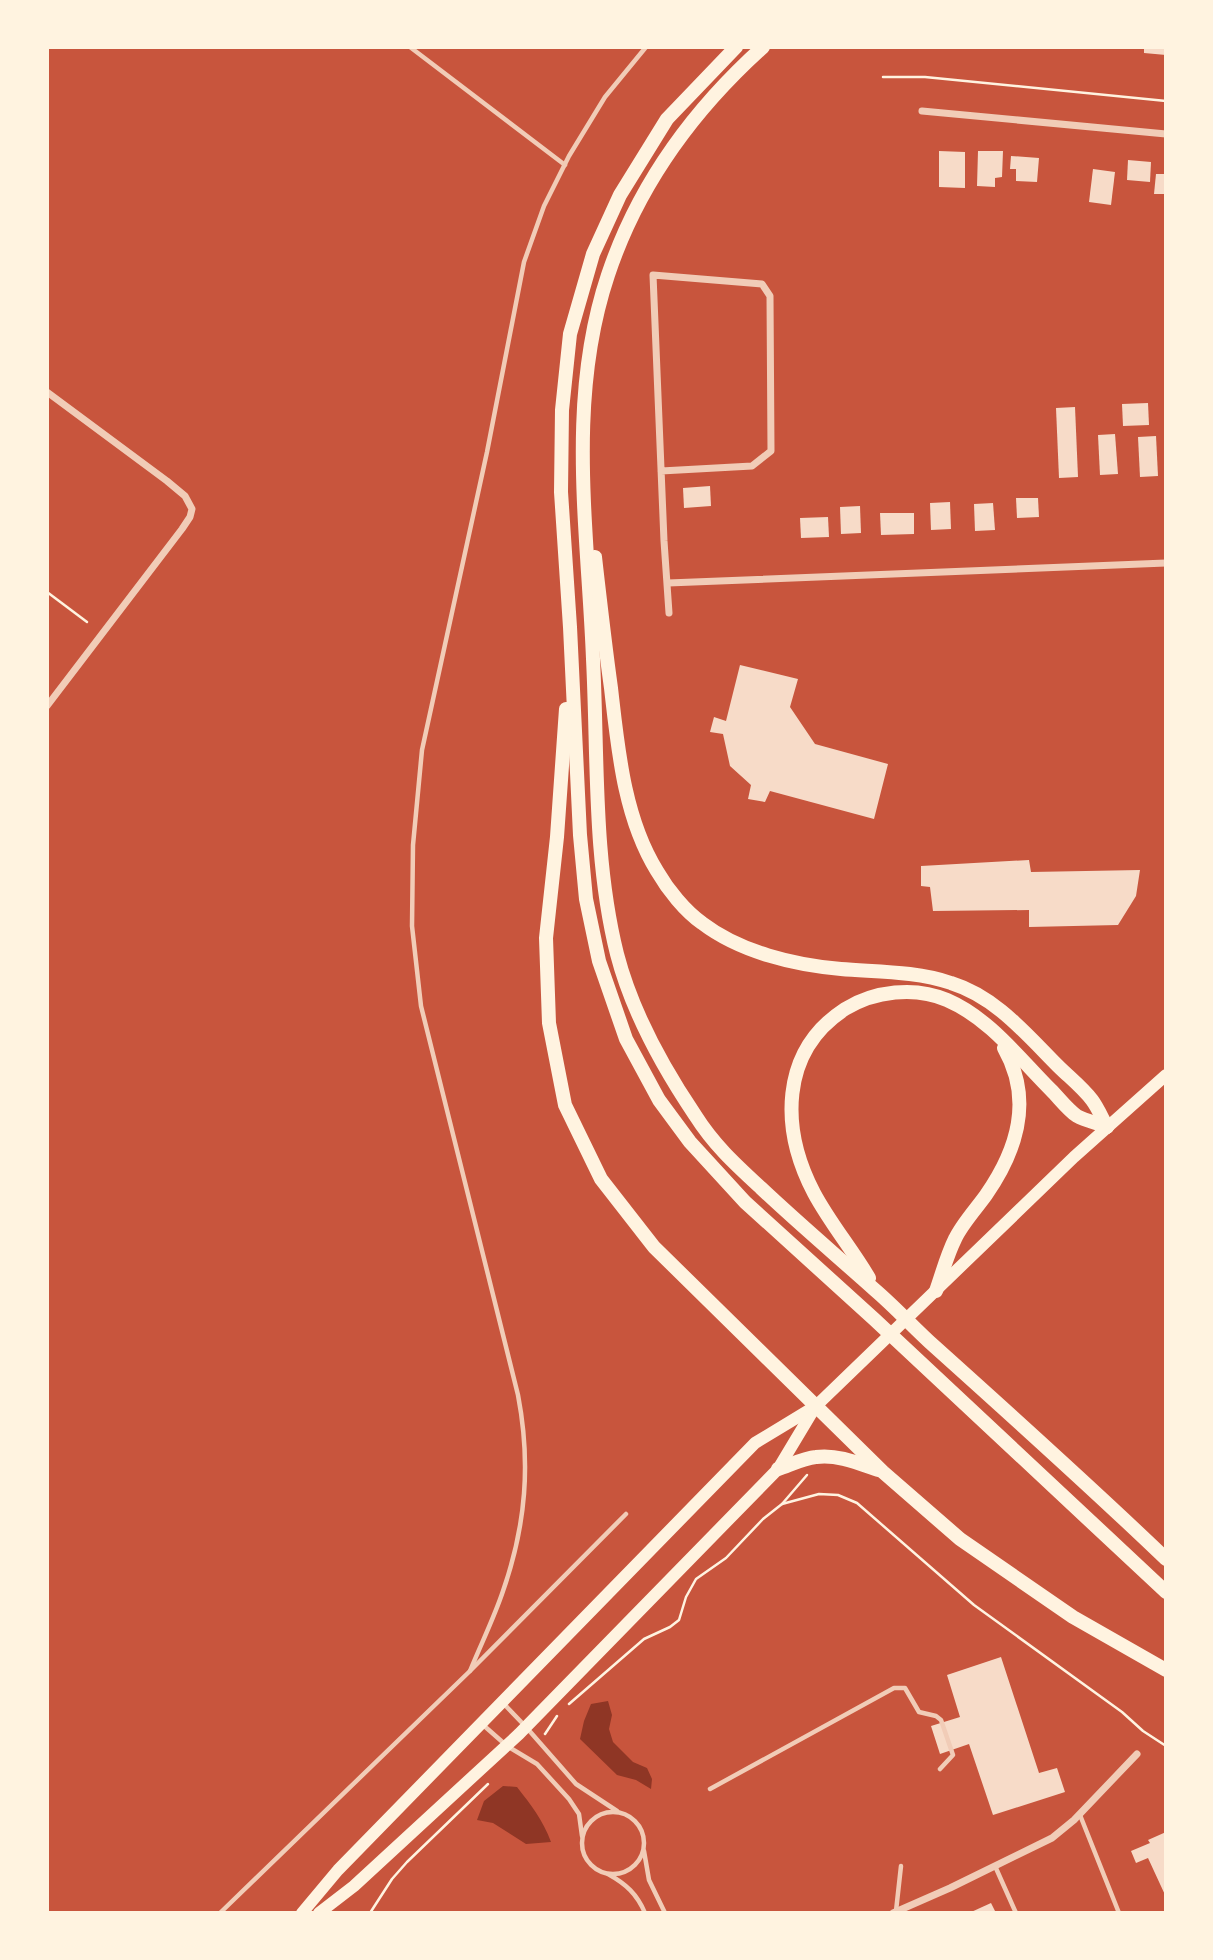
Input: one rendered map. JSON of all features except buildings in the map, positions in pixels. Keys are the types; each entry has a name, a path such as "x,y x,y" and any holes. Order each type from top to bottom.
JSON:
{"main road":[{"path":"736,47 667,118 620,195 593,254 570,334 562,410 561,492 580,835 586,899 599,961 626,1039 659,1100 690,1142 745,1202 1166,1592"},
{"path":"763,47 736,71 685,130 653,176 620,243 607,278 594,328 586,382 582,466 598,803 603,866 616,947 635,1009 650,1041 717,1147 1166,1559"},
{"path":"582,466 619,752 632,809 643,842 657,871 676,898 701,923 732,941 762,953 837,969 932,978 972,991 991,1002 1016,1023 1092,1100 1107,1127"},
{"path":"570,627 558,824 546,938 549,1023 565,1105 601,1179 654,1247 883,1472 960,1539 1073,1617 1166,1670"},
{"path":"874,1289 814,1192 794,1137 790,1110 792,1087 801,1059 815,1035 833,1017 854,1003 900,992 925,993 944,999 969,1011 988,1027 1076,1115 1107,1127"},
{"path":"936,1290 955,1239 1006,1161 1019,1121 1020,1099 1016,1077 1005,1050 988,1027"},
{"path":"302,1913 338,1870 755,1443 816,1406 1107,1127 1166,1075"},
{"path":"319,1913 354,1886 526,1727 778,1469 816,1406"},
{"path":"778,1469 815,1457 849,1460 883,1472"}],"street":[{"path":"922,111 1166,134"},
{"path":"661,471 752,466 771,451 770,296 762,284 653,275 661,471 664,541 669,613"},
{"path":"47,392 167,481 185,496 192,509 190,517 47,706"},
{"path":"668,583 1166,563"},
{"path":"894,1912 1052,1838 1080,1814 1137,1754"}],"lane":[{"path":"410,47 565,165"},
{"path":"470,1671 503,1591 519,1536 526,1486 525,1437 494,1294 421,1006 412,926 413,845 422,750 487,452 524,262 544,206 565,165 605,97 646,47"},
{"path":"220,1913 470,1671 626,1514"},
{"path":"710,1789 894,1688 905,1688 919,1712 941,1720 953,1755 940,1769"},
{"path":"502,1702 576,1784 617,1812"},
{"path":"481,1723 507,1746 537,1764 569,1799 579,1814 585,1857 597,1870 626,1884 639,1899 645,1913"},
{"path":"583,1836 594,1818 606,1812 627,1815 636,1822 644,1839 643,1850 649,1880 665,1913"},
{"path":"1080,1814 1118,1913"},
{"path":"608,1874 619,1874 632,1868 643,1850"},
{"path":"894,1912 901,1866"},
{"path":"995,1867 1016,1913"}],"path":[{"path":"883,77 925,77 1166,101"},
{"path":"47,592 87,622"},
{"path":"570,1704 644,1639 679,1620 686,1597 696,1578 726,1559 763,1519 782,1504 813,1469 815,1457"},
{"path":"782,1504 819,1494 838,1495 857,1503 974,1605 1166,1746"},
{"path":"539,1741 560,1713"},
{"path":"370,1913 392,1879 407,1862 494,1777"}],"shaded area":[{"path":"608,1701 612,1715 609,1729 613,1742 633,1762 647,1768 652,1779 651,1789 636,1780 617,1775 580,1739 591,1704"},
{"path":"503,1786 517,1787 532,1807 551,1842 526,1844 493,1823 477,1820 484,1801"}]}
